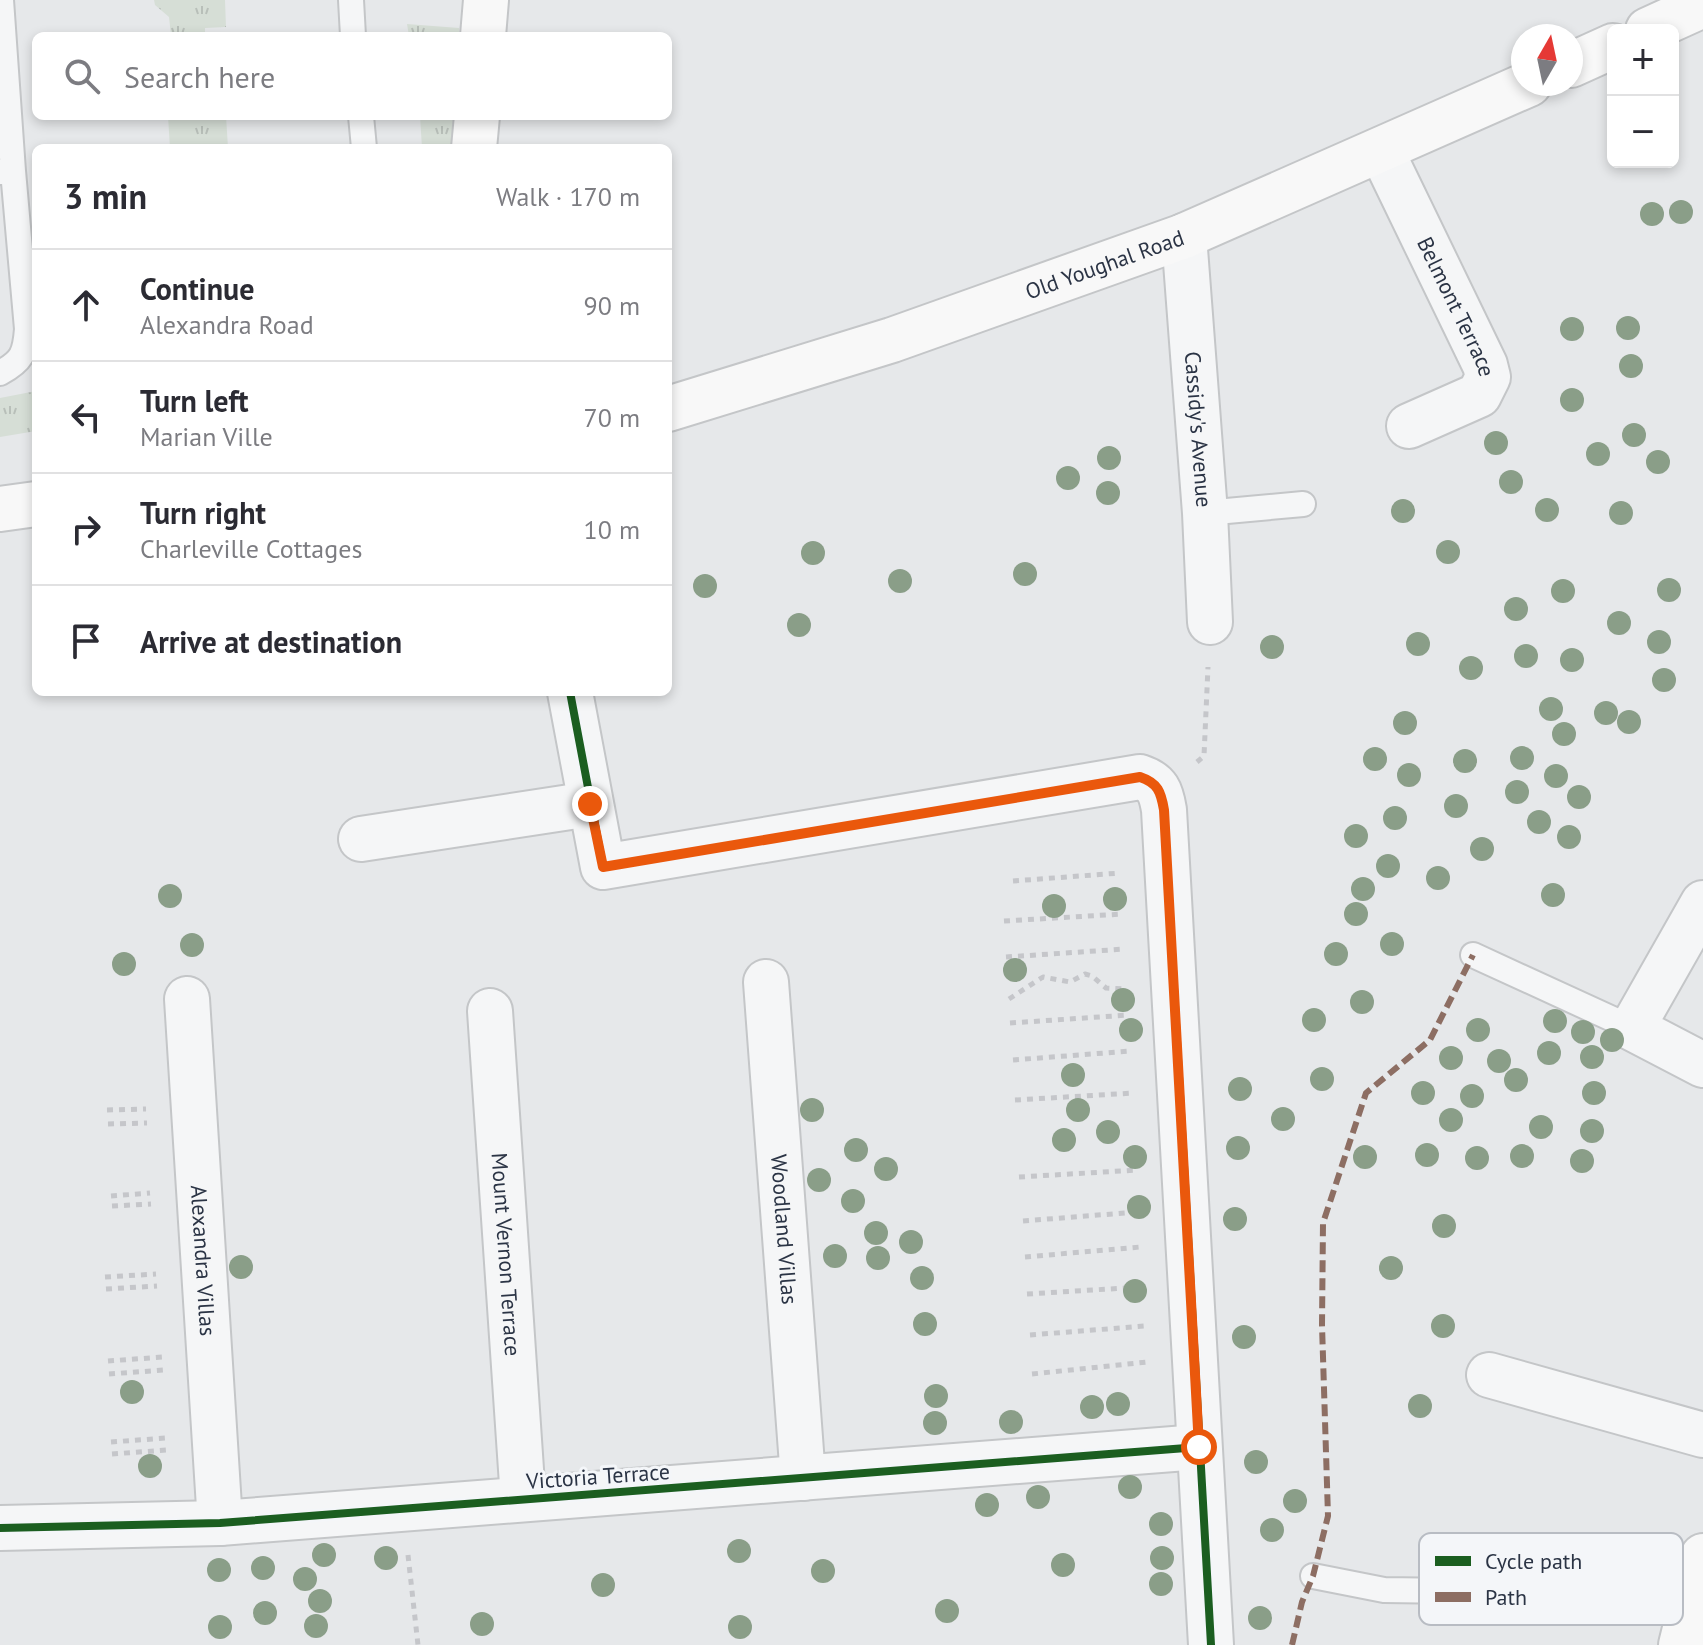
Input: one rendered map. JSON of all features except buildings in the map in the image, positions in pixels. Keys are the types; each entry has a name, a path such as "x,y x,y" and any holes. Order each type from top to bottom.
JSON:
{"street":[{"path":"483,32 486,0"},
{"path":"1661,24 1703,5"},
{"path":"1583,60 1607,49"},
{"name":"Old Youghal Road","path":"672,408 892,340 1184,236 1511,92"},
{"path":"474,144 477,120"},
{"name":"Belmont Terrace","path":"1381,150 1485,365 1488,377 1479,395 1409,426"},
{"name":"Cassidy's Avenue","path":"1184,236 1210,622"},
{"path":"0,509 32,505"},
{"path":"571,696 603,867 1140,777 1154,781 1161,793 1164,810 1211,1645"},
{"path":"361,839 590,804"},
{"path":"1703,903 1632,1028 1703,1065"},
{"name":"Woodland Villas","path":"766,982 803,1478"},
{"name":"Alexandra Villas","path":"187,999 220,1523"},
{"name":"Mount Vernon Terrace","path":"490,1011 523,1499"},
{"path":"1489,1375 1703,1435"},
{"name":"Victoria Terrace","path":"0,1528 220,1523 1199,1447"},
{"path":"1681,1645 1700,1567"}],"lane":[{"path":"0,373 13,366 25,351 31,328 6,171 1,0"},
{"path":"351,0 353,32"},
{"path":"361,120 364,144"},
{"path":"1205,513 1303,504"},
{"path":"1473,955 1632,1028"},
{"path":"1313,1576 1384,1590 1419,1590"}],"path":[{"path":"1013,881 1127,872"},
{"path":"1004,921 1128,914"},
{"path":"1006,957 1130,949"},
{"path":"1009,999 1043,977 1070,982 1085,974 1106,988 1131,989"},
{"path":"1010,1023 1133,1015"},
{"path":"1013,1060 1135,1051"},
{"path":"1015,1100 1137,1093"},
{"path":"107,1110 152,1109"},
{"path":"108,1124 153,1122"},
{"path":"1019,1177 1142,1170"},
{"path":"111,1196 157,1192"},
{"path":"112,1206 158,1204"},
{"path":"1023,1221 1144,1211"},
{"path":"1025,1257 1147,1247"},
{"path":"105,1277 162,1274"},
{"path":"106,1289 162,1285"},
{"path":"1027,1294 1150,1287"},
{"path":"1030,1335 1152,1326"},
{"path":"108,1361 166,1357"},
{"path":"1032,1374 1153,1362"},
{"path":"109,1374 167,1370"},
{"path":"111,1442 170,1438"},
{"path":"112,1454 170,1450"},
{"path":"408,1553 418,1645"}],"green space":[{"path":"154,0 225,0 226,27 205,28 205,32 171,32 169,17 155,5"},
{"path":"407,24 459,28 459,32 408,32"},
{"path":"168,120 226,120 228,144 170,144"},
{"path":"420,120 454,120 453,144 422,144"},
{"path":"32,392 32,432 0,437 0,398"}],"marked path":[{"path":"1292,1645 1328,1516 1322,1325 1323,1223 1366,1093 1430,1040 1473,955"}],"cycle path":[{"path":"571,696 603,867 1140,777 1158,789 1164,810 1211,1645"},
{"path":"0,1528 220,1523 1199,1447"}],"route":[{"path":"590,804 603,867 1140,777 1154,781 1161,793 1164,810 1199,1447"}]}
